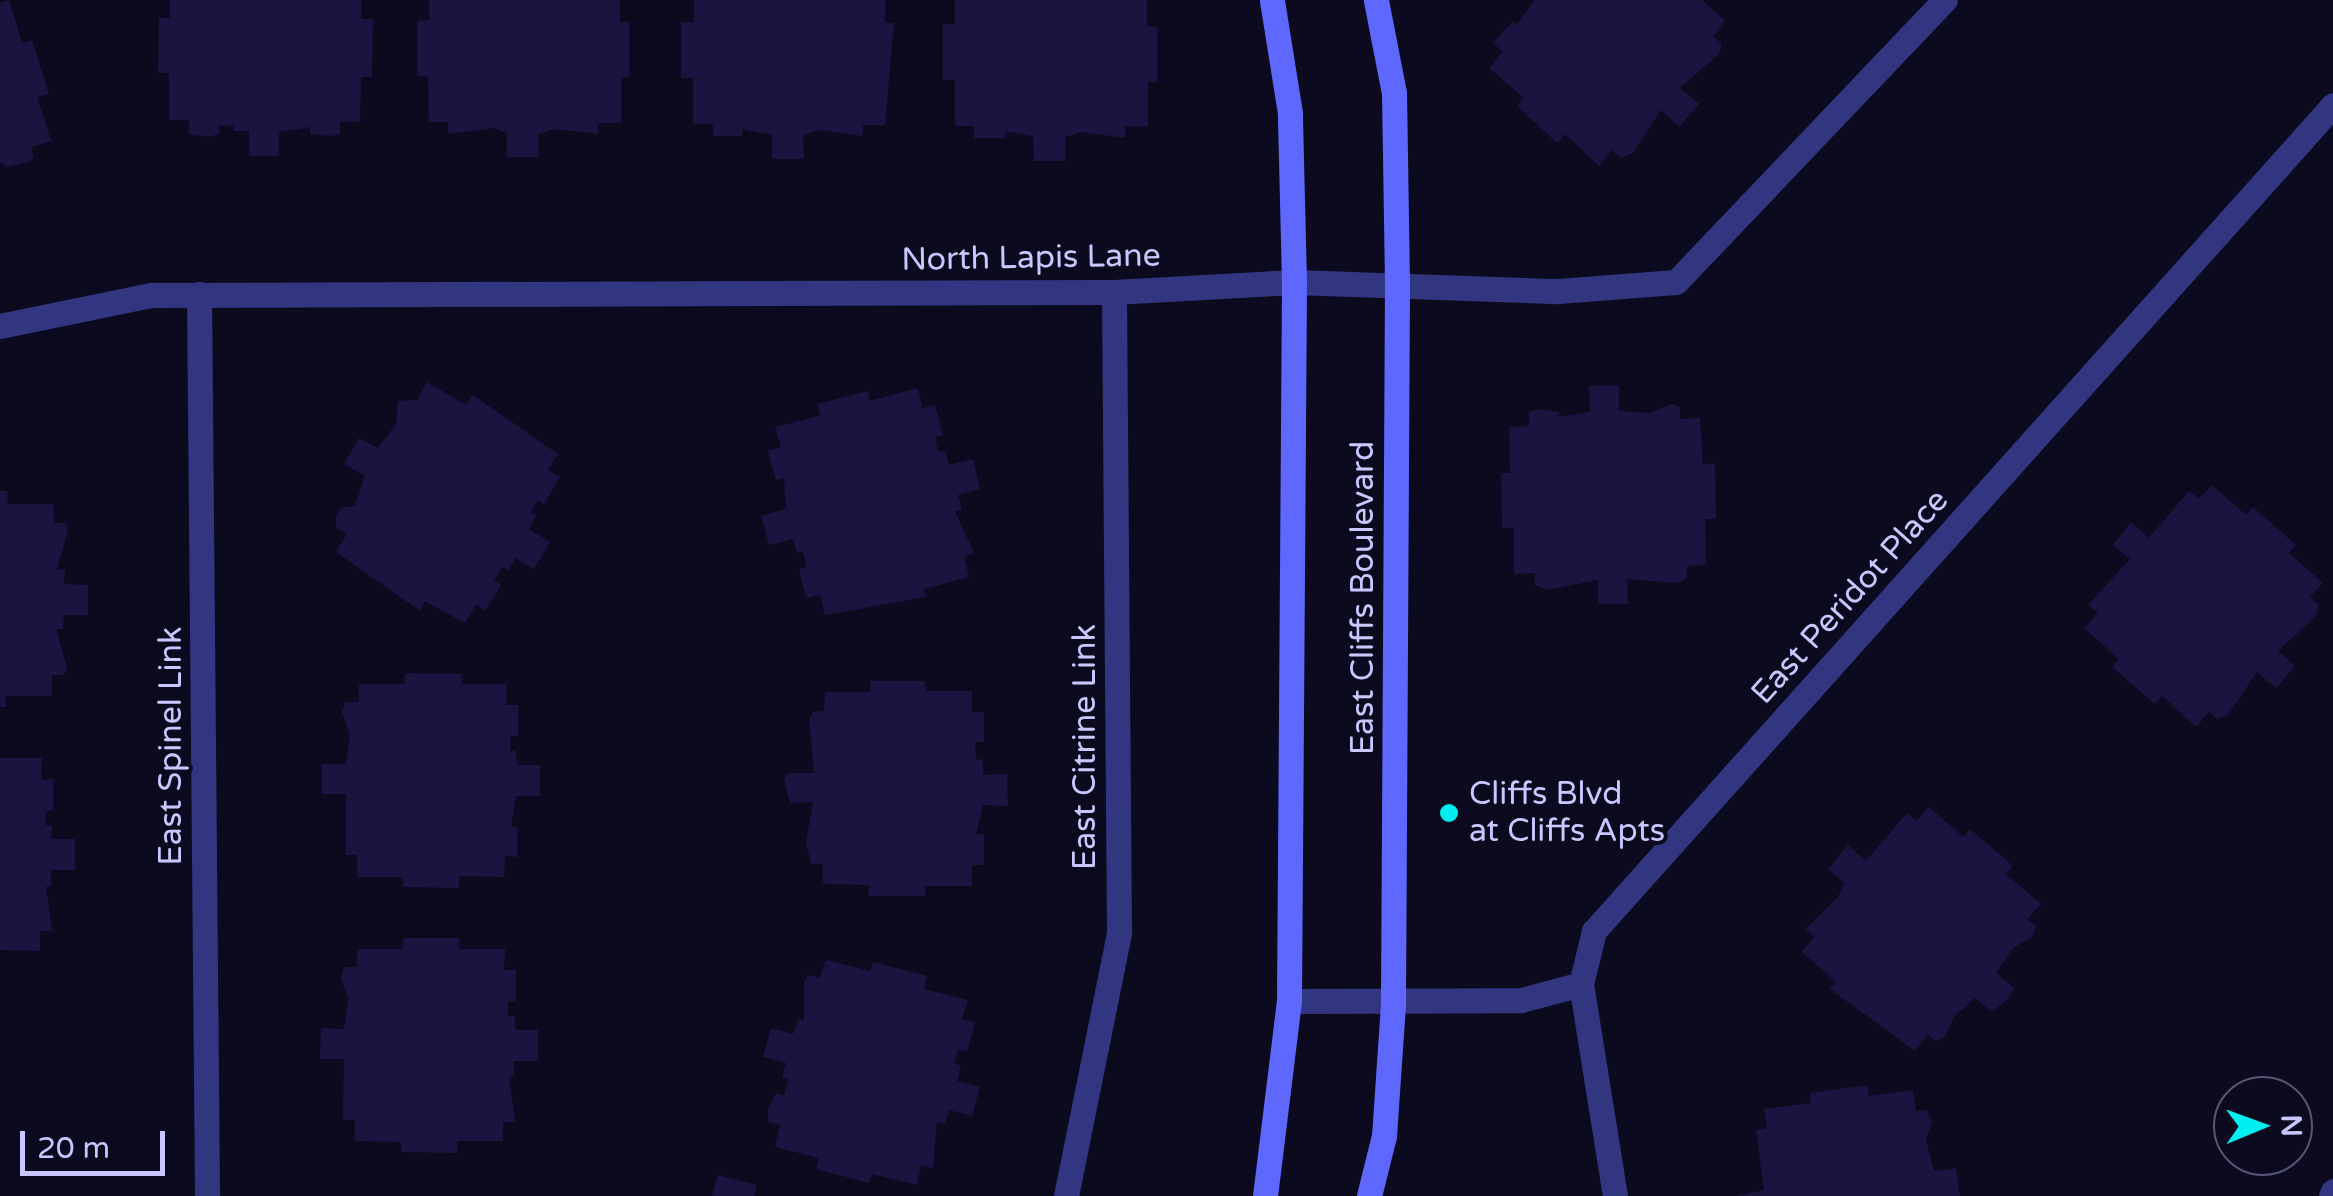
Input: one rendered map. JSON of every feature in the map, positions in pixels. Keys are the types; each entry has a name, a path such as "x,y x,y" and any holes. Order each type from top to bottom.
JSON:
{"street":[{"path":"1265,1196 1289,1000 1294,282 1290,112 1272,0"},
{"name":"East Cliffs Boulevard","path":"1369,1196 1384,1136 1393,1002 1397,283 1394,92 1376,0"}],"lane":[{"name":"North Lapis Lane","path":"0,326 151,295 1114,292 1294,282 1558,291 1676,282 1945,0"},
{"name":"East Peridot Place","path":"1615,1196 1582,984 1594,931 2333,105"},
{"name":"East Citrine Link","path":"1066,1196 1119,933 1114,292"},
{"name":"East Spinel Link","path":"199,294 207,1196"},
{"path":"1289,1000 1521,1000 1582,984"}],"building":[{"path":"9,0 22,43 32,40 49,94 37,97 51,141 31,147 34,158 28,162 6,167 0,162 0,3"},
{"path":"170,0 361,0 361,19 373,19 372,77 361,77 360,122 340,121 340,134 330,136 310,134 310,127 279,132 279,156 249,156 249,131 233,131 234,126 219,125 219,134 208,137 189,134 189,120 169,120 169,73 158,73 159,18 170,18"},
{"path":"429,0 620,0 620,22 629,22 629,78 621,77 621,123 598,123 598,134 554,129 538,134 539,157 507,157 507,133 493,128 448,134 448,122 429,122 428,77 417,76 417,21 429,20"},
{"path":"694,0 885,0 885,23 894,23 885,125 863,125 863,136 819,130 803,135 804,159 772,159 772,135 742,129 742,136 713,136 713,124 693,124 693,78 681,78 681,22 694,22"},
{"path":"955,0 1147,0 1147,26 1157,27 1157,82 1148,82 1148,127 1125,126 1125,138 1081,132 1065,137 1065,161 1034,161 1033,136 1005,131 1005,138 974,138 974,126 955,126 955,80 943,80 943,24 955,24"},
{"path":"1534,0 1702,0 1725,21 1713,36 1722,44 1719,54 1680,88 1699,104 1679,127 1661,110 1633,153 1621,158 1612,150 1599,166 1565,134 1557,143 1517,106 1524,98 1489,68 1503,52 1493,43 1513,21 1517,25"},
{"path":"427,382 466,405 473,395 558,454 548,470 560,477 544,504 538,500 530,513 536,516 529,529 550,542 534,569 515,558 509,570 502,567 494,580 501,585 485,611 476,605 465,623 425,601 420,611 336,552 347,534 336,527 336,517 340,508 355,506 365,476 344,464 359,438 378,448 396,424 398,401 417,400"},
{"path":"1619,385 1619,411 1651,413 1671,404 1680,407 1680,419 1700,418 1703,464 1715,463 1716,519 1705,519 1706,565 1687,566 1687,578 1678,583 1627,579 1628,604 1598,604 1598,580 1547,590 1535,585 1535,573 1514,574 1514,528 1502,528 1501,473 1510,473 1509,427 1529,426 1529,412 1559,412 1559,417 1590,412 1589,386"},
{"path":"918,388 922,408 935,405 943,435 935,437 938,452 945,450 949,465 973,459 980,489 958,495 962,510 955,511 974,553 964,556 969,577 924,589 926,597 825,615 820,595 806,598 799,569 807,567 803,552 797,553 793,539 769,545 761,516 786,509 784,478 776,480 768,451 781,447 775,427 820,416 817,404 868,391 870,401"},
{"path":"2212,485 2246,515 2253,507 2296,545 2289,553 2323,583 2310,597 2319,605 2316,616 2278,651 2295,666 2276,688 2257,672 2228,715 2217,719 2209,712 2196,727 2162,696 2155,704 2112,667 2119,659 2084,628 2098,613 2088,605 2130,559 2113,545 2131,522 2149,538 2189,491 2199,499"},
{"path":"0,491 7,491 8,504 53,504 54,523 66,523 68,530 57,570 65,569 64,584 88,585 88,615 64,615 63,629 56,629 67,667 64,675 52,675 52,696 5,696 6,707 0,707"},
{"path":"405,673 462,674 461,684 507,684 506,705 518,705 518,736 511,736 510,751 516,751 517,765 540,765 540,796 516,796 511,827 517,827 517,857 505,856 504,877 459,876 459,888 403,887 403,877 357,877 357,855 346,855 346,794 322,794 322,764 346,764 350,734 342,713 345,702 359,702 359,684 405,684"},
{"path":"870,681 925,681 926,691 972,691 972,712 984,712 984,742 975,742 976,759 983,760 983,775 1007,774 1008,806 983,805 976,834 984,834 984,865 972,865 972,886 925,886 925,896 868,896 869,885 823,884 823,864 811,864 806,842 813,802 790,803 784,780 788,773 814,773 809,719 813,712 824,711 825,692 870,692"},
{"path":"0,758 42,758 41,780 53,779 53,810 46,811 45,825 52,825 51,839 75,839 75,870 51,870 51,886 46,887 52,931 40,931 40,951 0,950"},
{"path":"1929,807 1963,837 1970,829 2013,866 2006,874 2041,904 2027,919 2036,926 2032,937 2013,948 1996,973 2014,988 2009,998 1992,1012 1975,998 1954,1017 1945,1037 1935,1041 1928,1035 1915,1051 1830,989 1836,982 1802,952 1814,937 1806,929 1838,897 1844,883 1828,869 1848,845 1866,861 1907,813 1916,821"},
{"path":"403,938 459,938 459,949 505,949 504,970 516,970 516,1001 508,1001 508,1016 515,1016 515,1030 538,1030 538,1061 514,1061 514,1077 509,1077 515,1122 503,1122 503,1141 457,1141 457,1153 401,1152 401,1142 355,1141 355,1120 343,1120 344,1059 320,1059 321,1028 344,1029 348,999 341,978 344,967 357,967 357,949 403,949"},
{"path":"826,960 870,971 873,962 927,976 924,989 968,1000 962,1019 975,1022 967,1052 958,1049 954,1064 961,1065 957,1081 980,1087 972,1116 949,1110 945,1123 937,1122 933,1168 921,1165 917,1185 872,1174 869,1183 816,1169 819,1158 775,1147 780,1125 768,1122 768,1110 776,1093 784,1096 788,1079 782,1078 786,1063 763,1057 771,1028 793,1034 798,1019 804,1021 804,983 808,975 820,978"},
{"path":"1867,1085 1869,1096 1913,1090 1916,1111 1926,1110 1932,1121 1926,1140 1934,1171 1956,1168 1960,1196 1736,1196 1764,1190 1756,1130 1767,1128 1764,1109 1811,1103 1810,1093"},
{"path":"718,1175 757,1185 754,1196 712,1196"}],"place":[{"name":"Cliffs Blvd at Cliffs Apts","path":"1449,813"}]}
